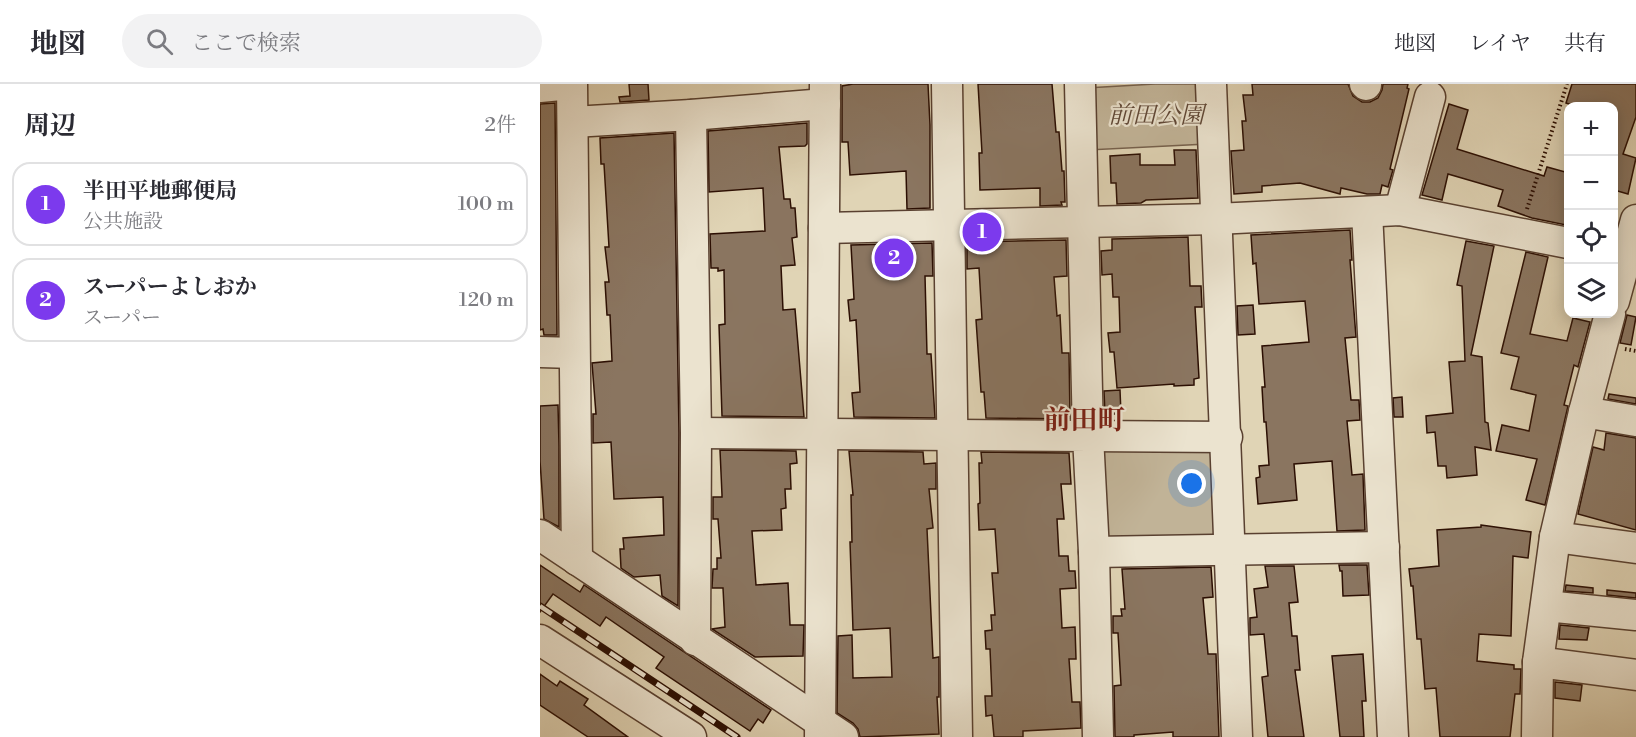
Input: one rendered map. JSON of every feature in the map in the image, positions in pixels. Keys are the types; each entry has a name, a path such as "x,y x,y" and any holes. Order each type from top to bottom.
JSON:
{"street":[{"path":"540,87 571,84 577,560"},
{"path":"947,84 957,737"},
{"path":"1080,84 1098,737"},
{"path":"1211,84 1227,437 1237,737"},
{"path":"573,122 691,115 825,94 821,435 828,732"},
{"path":"1400,210 1430,97"},
{"path":"691,115 696,433 695,639"},
{"path":"824,228 1216,219 1400,210 1564,242"},
{"path":"1367,213 1393,737"},
{"path":"1537,737 1538,662 1555,537 1584,412 1619,297 1620,254 1636,220"},
{"path":"540,352 573,353"},
{"path":"1584,412 1636,421"},
{"path":"696,433 1227,437"},
{"path":"540,535 828,732"},
{"path":"1555,537 1636,548"},
{"path":"1094,552 1384,548"},
{"path":"1546,606 1636,615"},
{"path":"540,640 691,737"},
{"path":"1538,662 1636,675"}],"path":[{"path":"1520,234 1540,163 1567,84"}],"green space":[{"name":"前田公園","path":"1205,84 1207,144 1088,150 1086,88"},
{"path":"1106,446 1214,452 1215,532 1209,539 1107,541 1098,454"}],"building":[{"path":"629,84 648,84 649,100 620,102 619,97 630,96"},
{"path":"928,84 930,208 907,209 906,171 850,175 848,142 842,142 842,86"},
{"path":"978,84 1052,84 1056,132 1059,132 1062,171 1064,171 1065,202 1061,202 1062,205 1040,206 1040,188 980,190 979,153 982,153"},
{"path":"1252,84 1348,84 1353,96 1362,102 1370,102 1378,98 1383,84 1408,84 1409,89 1390,169 1393,170 1388,187 1382,185 1380,194 1367,194 1341,188 1340,194 1300,183 1262,186 1262,192 1234,194 1231,151 1244,150 1242,121 1246,121 1243,95 1253,95"},
{"path":"1572,84 1636,84 1636,117 1623,154 1636,158 1628,194 1618,191 1618,102 1566,102"},
{"path":"555,103 557,335 544,335 543,329 540,330 540,104"},
{"path":"1449,104 1468,110 1457,149 1544,176 1547,167 1564,172 1564,225 1532,218 1498,206 1503,190 1448,174 1442,200 1422,195"},
{"path":"807,123 807,144 805,146 779,147 784,199 790,199 791,208 795,208 797,237 792,238 795,265 781,266 783,310 795,309 804,417 722,416 719,325 725,324 724,270 718,271 718,268 711,268 710,234 765,231 763,188 709,192 708,131"},
{"path":"674,133 679,433 678,606 662,596 660,575 634,577 621,568 620,549 624,549 623,538 664,535 663,497 614,499 611,442 593,443 593,414 596,414 592,363 612,361 610,315 607,315 605,282 609,282 605,247 609,247 604,164 601,164 600,138"},
{"path":"1174,150 1196,150 1198,198 1146,200 1141,203 1117,204 1116,183 1111,183 1110,156 1140,154 1140,165 1175,165"},
{"path":"1350,230 1356,337 1345,338 1351,400 1359,400 1360,420 1347,421 1352,475 1363,474 1365,530 1337,531 1332,461 1294,464 1297,500 1258,504 1256,478 1260,477 1259,466 1269,465 1266,422 1264,422 1262,387 1265,387 1262,346 1309,342 1305,301 1259,304 1251,235"},
{"path":"1188,237 1190,286 1201,286 1202,307 1195,307 1199,378 1194,379 1194,385 1117,388 1114,352 1110,352 1108,333 1120,332 1119,297 1113,297 1112,274 1102,275 1101,251 1112,250 1112,239"},
{"path":"1066,240 1067,276 1054,277 1057,316 1060,315 1062,353 1069,353 1070,419 986,418 984,392 981,392 976,320 982,319 979,268 967,269 967,242"},
{"path":"1466,241 1494,246 1471,355 1482,357 1485,422 1488,423 1491,450 1475,447 1477,475 1447,478 1446,466 1438,466 1435,432 1427,433 1426,416 1453,413 1449,362 1465,361 1462,286 1457,285"},
{"path":"932,243 933,276 925,276 927,354 931,354 935,418 854,417 852,393 860,392 856,320 850,321 848,300 854,299 851,245"},
{"path":"1526,252 1548,257 1530,334 1567,341 1573,318 1590,322 1578,367 1574,365 1564,405 1568,406 1545,505 1526,500 1537,459 1496,451 1502,425 1529,431 1536,395 1511,389 1519,357 1501,353"},
{"path":"1253,305 1255,334 1238,335 1237,306"},
{"path":"1627,315 1636,317 1631,345 1620,343"},
{"path":"1120,390 1121,414 1105,414 1104,391"},
{"path":"1609,394 1636,398 1636,404 1608,399"},
{"path":"1402,397 1403,417 1394,417 1393,398"},
{"path":"558,405 559,527 544,519 540,461 540,406"},
{"path":"1606,433 1636,438 1636,530 1578,514 1593,447 1604,450"},
{"path":"720,450 796,451 797,463 790,464 791,489 785,489 786,508 781,509 782,530 752,531 756,585 788,583 790,625 804,625 803,656 755,657 712,629 725,627 723,588 712,588 713,569 717,569 717,558 721,558 718,519 713,519 713,497 722,497"},
{"path":"849,451 923,452 924,464 936,463 936,489 929,489 933,528 927,529 933,658 939,657 939,697 937,697 939,734 860,737 853,723 837,713 838,636 852,635 853,678 892,677 890,628 853,630 850,542 852,542 851,495 853,495"},
{"path":"981,452 1069,453 1071,484 1061,484 1064,519 1057,519 1059,556 1068,556 1069,571 1075,571 1076,588 1060,589 1062,628 1075,627 1076,659 1069,659 1072,702 1080,702 1081,728 1023,731 1023,737 994,737 992,715 986,716 985,696 992,696 990,649 986,649 985,631 992,630 991,615 995,615 992,573 998,573 995,529 979,530"},
{"path":"1481,525 1531,532 1528,558 1513,556 1511,636 1479,634 1477,661 1514,665 1514,669 1521,669 1520,694 1515,694 1510,737 1440,737 1436,688 1425,689 1421,639 1417,639 1413,586 1411,586 1409,569 1439,566 1437,530 1481,527"},
{"path":"540,565 580,592 584,585 771,710 763,723 758,719 750,731 656,668 664,657 606,617 600,626 553,594 540,612"},
{"path":"1339,565 1367,565 1369,595 1343,596 1342,571"},
{"path":"1265,566 1294,566 1298,602 1289,603 1292,636 1297,636 1300,670 1295,670 1304,737 1268,737 1262,677 1268,676 1264,634 1250,635 1250,618 1257,617 1254,589 1268,587"},
{"path":"1211,567 1213,597 1203,598 1208,654 1216,654 1219,737 1173,737 1173,732 1115,737 1114,686 1121,685 1118,633 1113,633 1113,616 1122,616 1121,609 1125,609 1122,569"},
{"path":"1566,585 1593,588 1593,593 1565,591"},
{"path":"1607,590 1636,593 1636,598 1607,595"},
{"path":"1560,625 1589,628 1587,640 1559,639"},
{"path":"1363,654 1366,701 1362,701 1364,737 1340,737 1332,656"},
{"path":"540,674 557,686 560,681 588,699 584,705 628,737 588,737 540,705"},
{"path":"1555,682 1582,685 1580,701 1555,698"}],"railway":[{"path":"540,606 737,737"}],"place":[{"name":"半田平地郵便局","path":"982,232"},
{"name":"スーパーよしおか","path":"894,258"}],"district":[{"name":"前田町","path":"1084,420"}]}
